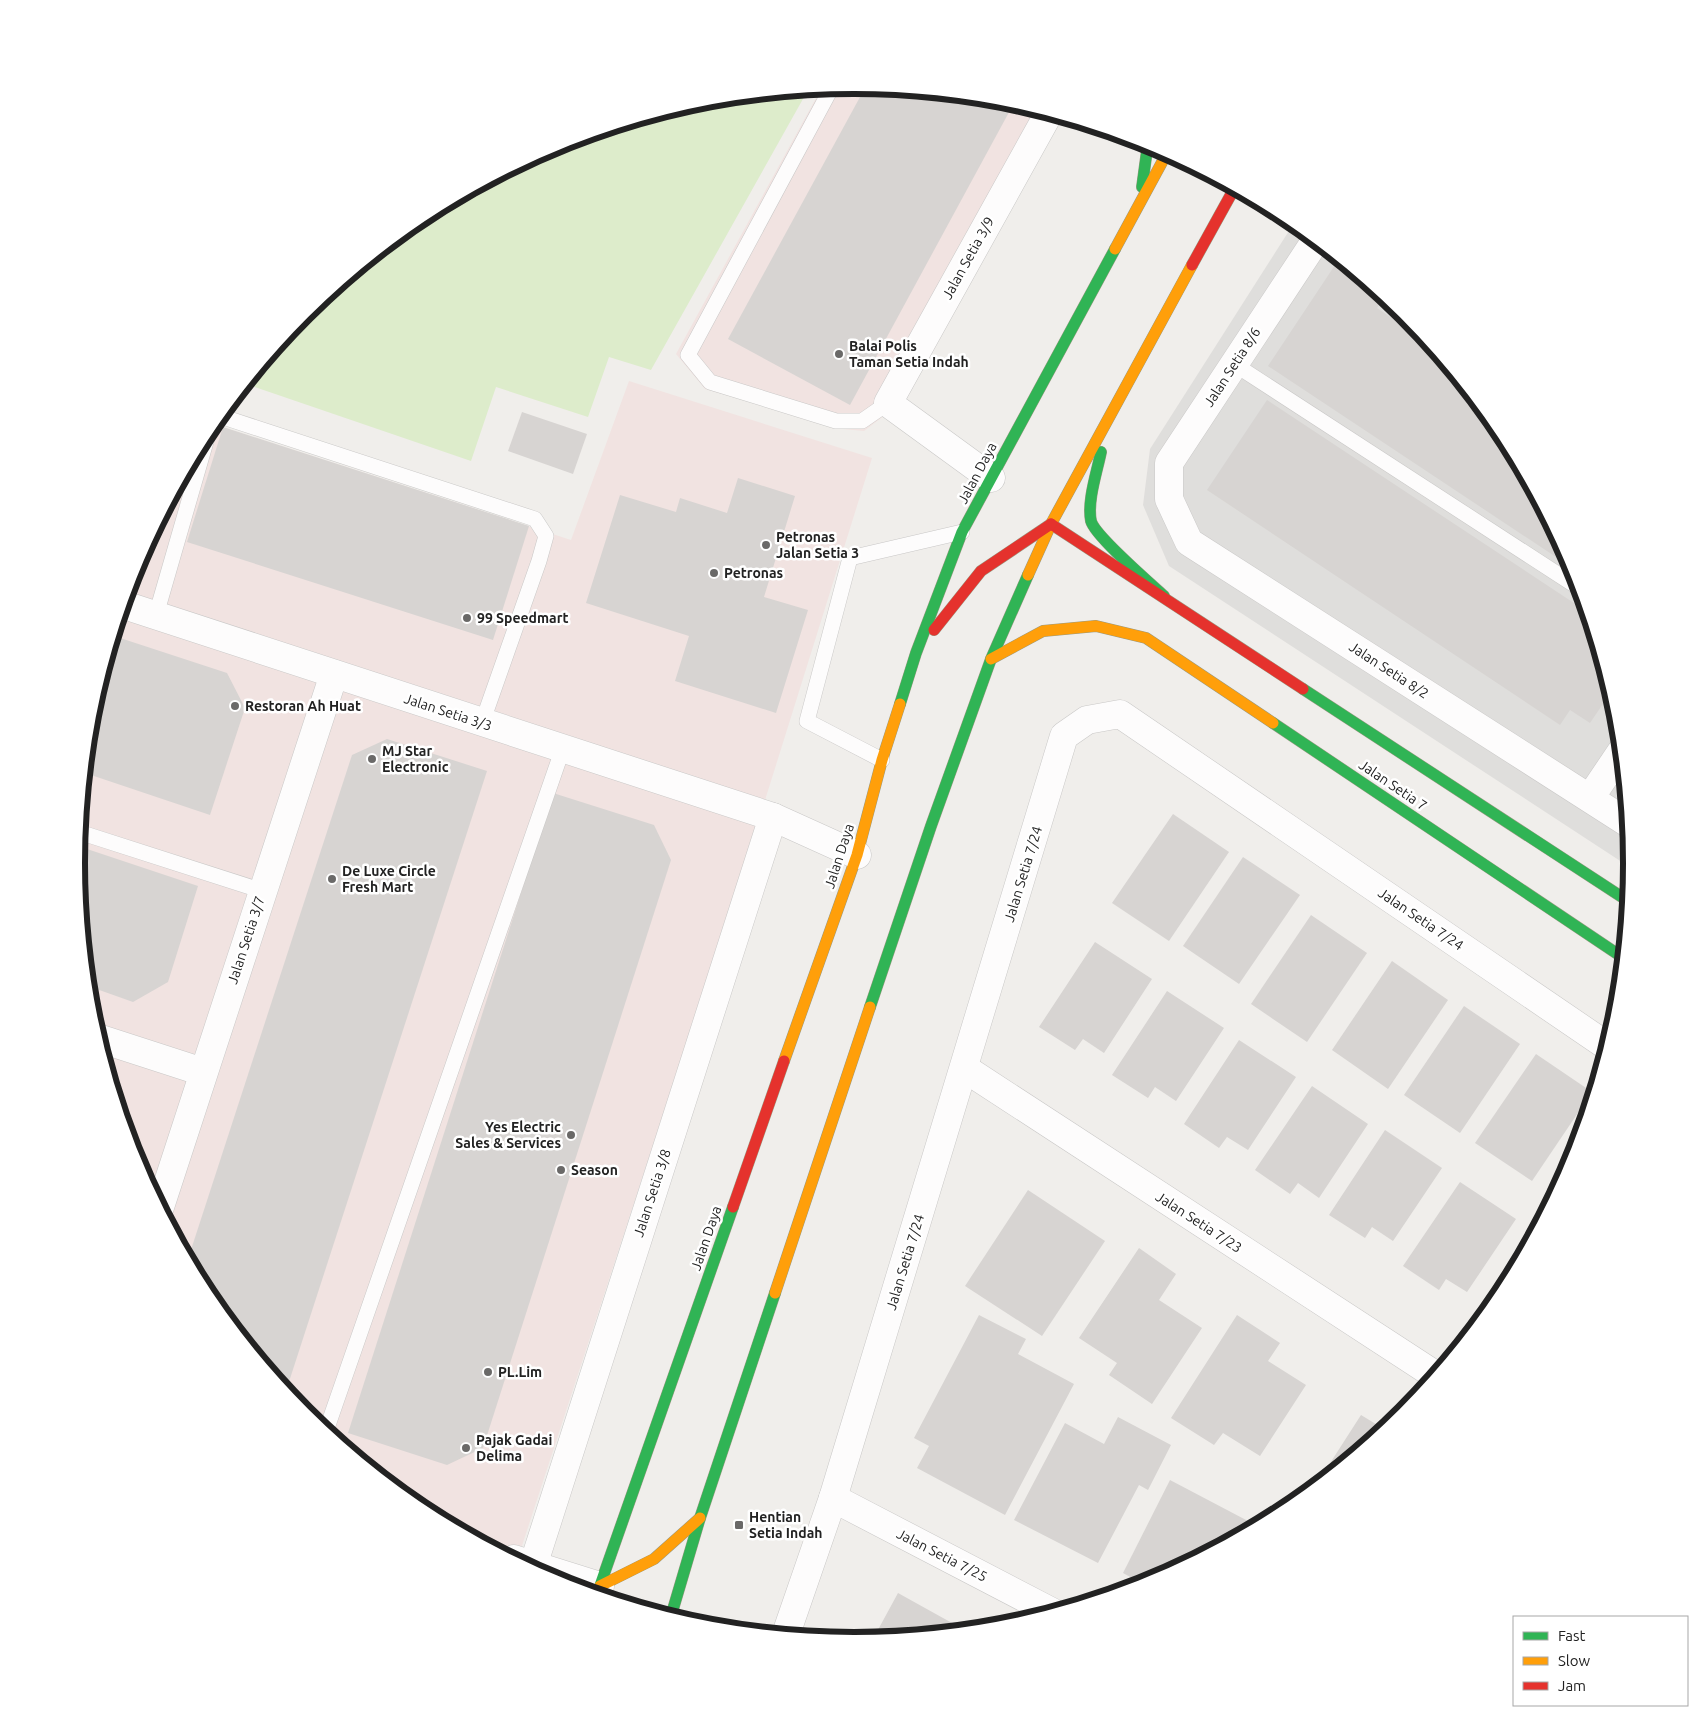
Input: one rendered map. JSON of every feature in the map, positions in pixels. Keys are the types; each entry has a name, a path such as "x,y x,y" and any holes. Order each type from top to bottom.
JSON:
{"main road":[{"path":"1140,201 1147,152"},
{"name":"Jalan Daya","path":"602,1589 857,855 882,760 916,653 962,532 1163,160"},
{"path":"673,1610 700,1518 931,826 990,659 1052,524 1232,193"},
{"path":"1108,421 1093,489 1091,520 1095,530 1101,537 1164,596"},
{"path":"1052,524 1622,897"},
{"path":"916,653 981,571 1052,524"},
{"name":"Jalan Setia 7","path":"990,659 1043,631 1096,626 1146,638 1617,954"},
{"path":"603,1590 654,1559 700,1518"}],"street":[{"name":"Jalan Setia 3/9","path":"888,403 1046,118"},
{"name":"Jalan Setia 8/6","path":"1169,499 1169,463 1312,246"},
{"path":"888,403 992,478"},
{"name":"Jalan Setia 8/2","path":"1169,499 1189,542 1621,819"},
{"name":"Jalan Setia 3/3","path":"130,607 773,818 857,855"},
{"name":"Jalan Setia 3/7","path":"162,1199 334,674"},
{"name":"Jalan Setia 7/24","path":"788,1628 833,1498 1064,736 1087,720 1120,714 1601,1042"},
{"path":"1590,798 1616,760"},
{"name":"Jalan Setia 3/8","path":"528,1559 773,818"},
{"path":"106,1041 203,1072"},
{"name":"Jalan Setia 7/23","path":"964,1068 1430,1372"},
{"name":"Jalan Setia 7/25","path":"833,1498 1044,1608"}],"lane":[{"path":"828,95 688,355 710,382 836,421 862,422 888,403"},
{"path":"1234,364 1569,581"},
{"path":"227,418 535,519 546,536 482,723"},
{"path":"156,614 202,457"},
{"path":"882,760 806,721 850,558 962,532"},
{"path":"328,1424 563,748"},
{"path":"86,834 263,891"}],"shaded area":[{"path":"854,94 904,96 954,101 1004,109 1059,122 905,400 864,431 843,429 705,389 676,354 817,95"},
{"path":"1290,230 1322,253 1361,285 1398,319 1464,395 1520,478 1544,523 1582,616 1597,664 1608,713 1616,763 1623,863 1169,566 1143,505 1150,449"},
{"path":"629,381 872,458 751,845 519,1555 469,1529 386,1473 310,1407 244,1331 188,1248 164,1203 144,1157 126,1110 111,1062 100,1013 87,913 85,863 87,813 100,713 111,664 126,616 164,523 188,478 222,427 571,540"}],"green space":[{"path":"805,96 651,370 609,357 588,417 496,387 471,461 251,386 310,319 386,253 470,197 514,173 607,135 655,120 704,109 754,101"}],"building":[{"path":"861,94 954,101 1010,110 850,405 728,339"},
{"path":"1336,264 1380,303 1377,308 1406,328 1464,395 1520,478 1544,523 1560,560 1268,366"},
{"path":"1267,400 1578,606 1597,664 1605,701 1590,723 1570,710 1560,725 1207,490"},
{"path":"522,412 587,434 573,474 508,451"},
{"path":"223,427 529,526 493,640 187,542"},
{"path":"738,478 795,496 764,597 808,610 776,713 675,681 689,636 586,603 620,495 676,512 680,498 727,513"},
{"path":"119,638 227,673 245,708 210,815 91,775 100,713"},
{"path":"387,739 487,771 288,1384 244,1331 190,1252 352,755"},
{"path":"553,793 654,825 671,860 483,1448 447,1465 348,1433"},
{"path":"1173,814 1229,852 1169,941 1112,903"},
{"path":"86,849 198,886 168,982 133,1002 96,989 87,913"},
{"path":"1243,857 1300,895 1239,984 1183,946"},
{"path":"1311,915 1367,953 1307,1042 1251,1004"},
{"path":"1095,942 1152,979 1104,1053 1083,1039 1075,1050 1039,1027"},
{"path":"1392,961 1448,1000 1388,1089 1332,1050"},
{"path":"1167,991 1224,1028 1176,1101 1155,1087 1148,1098 1112,1075"},
{"path":"1464,1006 1520,1044 1460,1133 1404,1095"},
{"path":"1239,1040 1296,1077 1248,1150 1227,1137 1219,1148 1184,1124"},
{"path":"1536,1054 1588,1090 1584,1104 1532,1181 1475,1143"},
{"path":"1312,1086 1368,1124 1319,1198 1298,1183 1290,1194 1255,1170"},
{"path":"1385,1130 1442,1168 1393,1241 1372,1227 1365,1238 1329,1215"},
{"path":"1556,1177 1549,1191 1547,1189"},
{"path":"1460,1182 1516,1219 1467,1292 1446,1279 1439,1290 1403,1266"},
{"path":"1028,1190 1105,1241 1042,1336 965,1286"},
{"path":"1139,1248 1176,1274 1159,1300 1202,1328 1152,1404 1109,1375 1117,1363 1079,1338"},
{"path":"979,1315 1026,1339 1018,1354 1074,1384 1005,1515 917,1468 929,1446 914,1438"},
{"path":"1237,1315 1280,1343 1268,1361 1306,1385 1260,1456 1223,1433 1214,1445 1171,1418"},
{"path":"1361,1415 1378,1425 1361,1441 1326,1470"},
{"path":"1118,1417 1171,1445 1148,1490 1139,1485 1098,1563 1014,1520 1065,1423 1104,1444"},
{"path":"1170,1480 1248,1521 1238,1529 1194,1553 1148,1573 1133,1579 1123,1573"},
{"path":"898,1593 955,1625 904,1630 877,1631"}],"traffic: fast":[{"path":"1142,187 1147,153"},
{"path":"900,704 916,653 962,532 1115,249"},
{"path":"1101,452 1091,496 1091,521 1112,548 1164,596"},
{"path":"870,1007 931,826 991,659 1028,575"},
{"path":"1303,689 1622,897"},
{"path":"1273,723 1617,954"},
{"path":"599,1588 733,1207"},
{"path":"673,1610 700,1518 775,1293"}],"traffic: slow":[{"path":"1115,249 1163,160"},
{"path":"1028,575 1051,524 1192,265"},
{"path":"991,659 1043,631 1096,626 1146,638 1273,723"},
{"path":"784,1061 857,855 882,760 900,704"},
{"path":"775,1293 870,1007"},
{"path":"600,1586 654,1559 700,1518"}],"traffic: jam":[{"path":"1192,265 1232,193"},
{"path":"1051,524 1303,689"},
{"path":"934,630 981,571 1051,524"},
{"path":"733,1207 784,1061"}],"place":[{"name":"Balai Polis Taman Setia Indah","path":"839,354"},
{"name":"Petronas Jalan Setia 3","path":"766,545"},
{"name":"Petronas","path":"714,573"},
{"name":"99 Speedmart","path":"467,618"},
{"name":"Restoran Ah Huat","path":"235,706"},
{"name":"MJ Star Electronic","path":"372,759"},
{"name":"De Luxe Circle Fresh Mart","path":"332,879"},
{"name":"Yes Electric Sales & Services","path":"571,1135"},
{"name":"Season","path":"561,1170"},
{"name":"PL.Lim","path":"488,1372"},
{"name":"Pajak Gadai Delima","path":"466,1448"},
{"name":"Hentian Setia Indah","path":"739,1525"}]}
